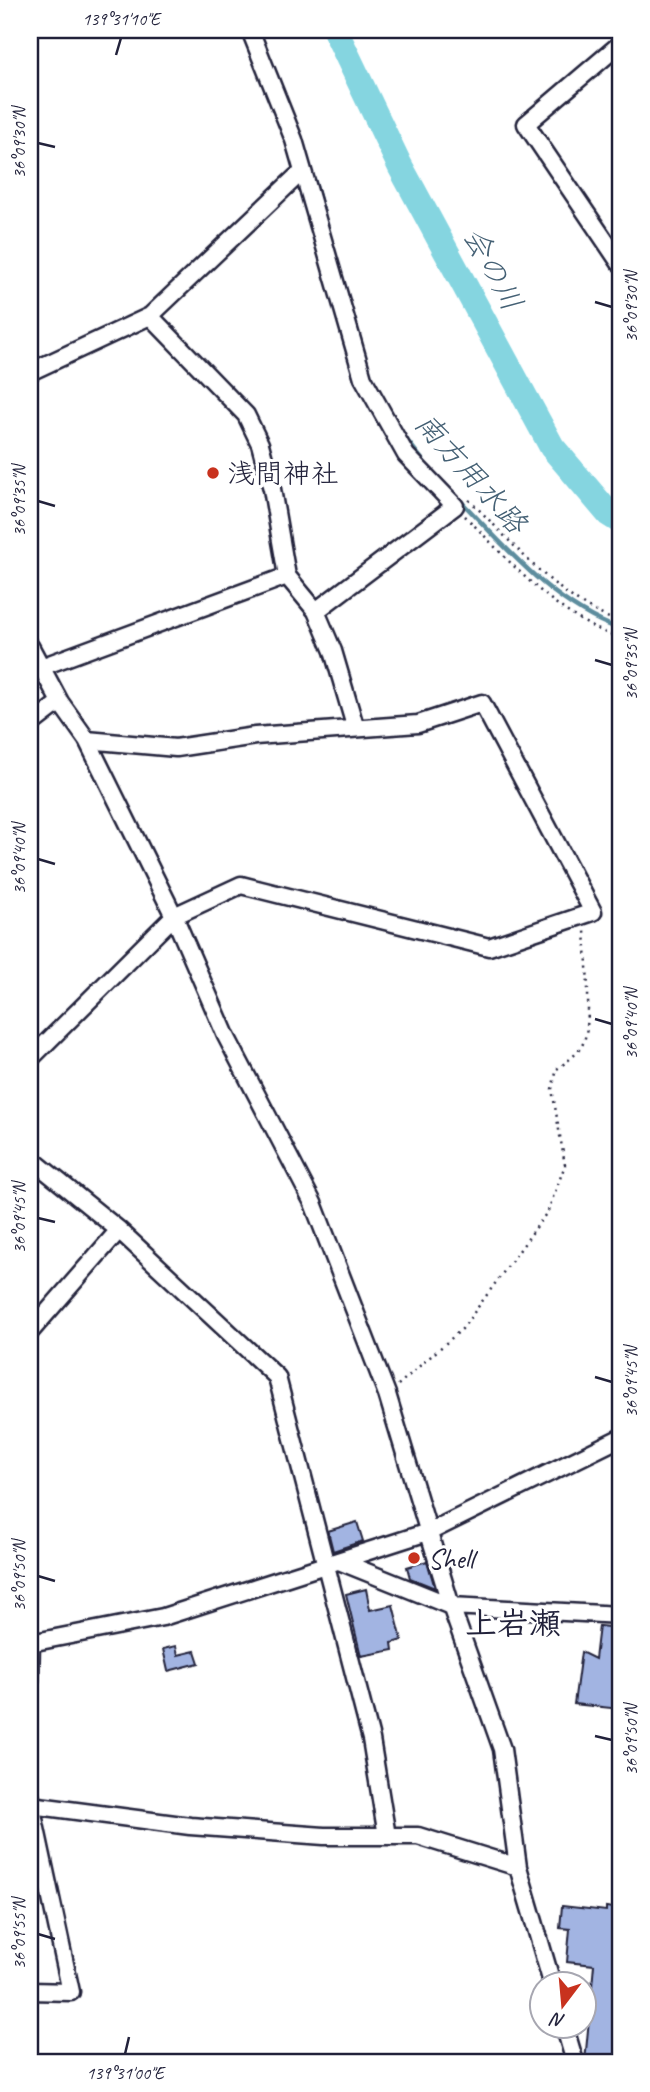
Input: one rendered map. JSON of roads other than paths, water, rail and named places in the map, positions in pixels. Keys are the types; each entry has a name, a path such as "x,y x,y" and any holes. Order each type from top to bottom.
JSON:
{"street":[{"path":"250,30 280,102 363,378 406,455 459,499 316,611"},
{"path":"620,44 526,124 620,263"},
{"path":"30,372 150,316 296,177 303,174"},
{"path":"150,316 246,415 260,444 272,489 287,576 316,611 333,651 355,726"},
{"path":"41,667 287,576"},
{"path":"30,646 60,702 87,740 174,916 226,1036 313,1203 387,1394 431,1531 451,1606 502,1749 517,1867 548,1969"},
{"path":"30,725 60,702"},
{"path":"30,1059 174,916 241,885 489,947 593,912 482,702 418,724 355,726 176,748 87,740"},
{"path":"30,1158 119,1230 277,1377 333,1563 372,1739 387,1836"},
{"path":"30,1332 119,1230"},
{"path":"30,1681 30,1642 163,1617 431,1531 620,1438"},
{"path":"333,1563 451,1606 620,1615"},
{"path":"30,1795 71,1992 30,1991"},
{"path":"31,1804 190,1826 324,1836 418,1836 517,1867"},
{"path":"568,2039 575,2062"}],"waterway":[{"name":"会の川","path":"335,30 400,166 552,447 609,514 620,521"},
{"name":"南方用水路","path":"265,47 285,97"},
{"name":"南方用水路","path":"314,179 324,215"},
{"name":"南方用水路","path":"406,439 424,462"},
{"name":"南方用水路","path":"449,489 549,588 595,618 620,629"}],"place":[{"name":"浅間神社","path":"213,473"},
{"name":"Shell","path":"414,1558"}],"district":[{"name":"上岩瀬","path":"513,1623"}]}
